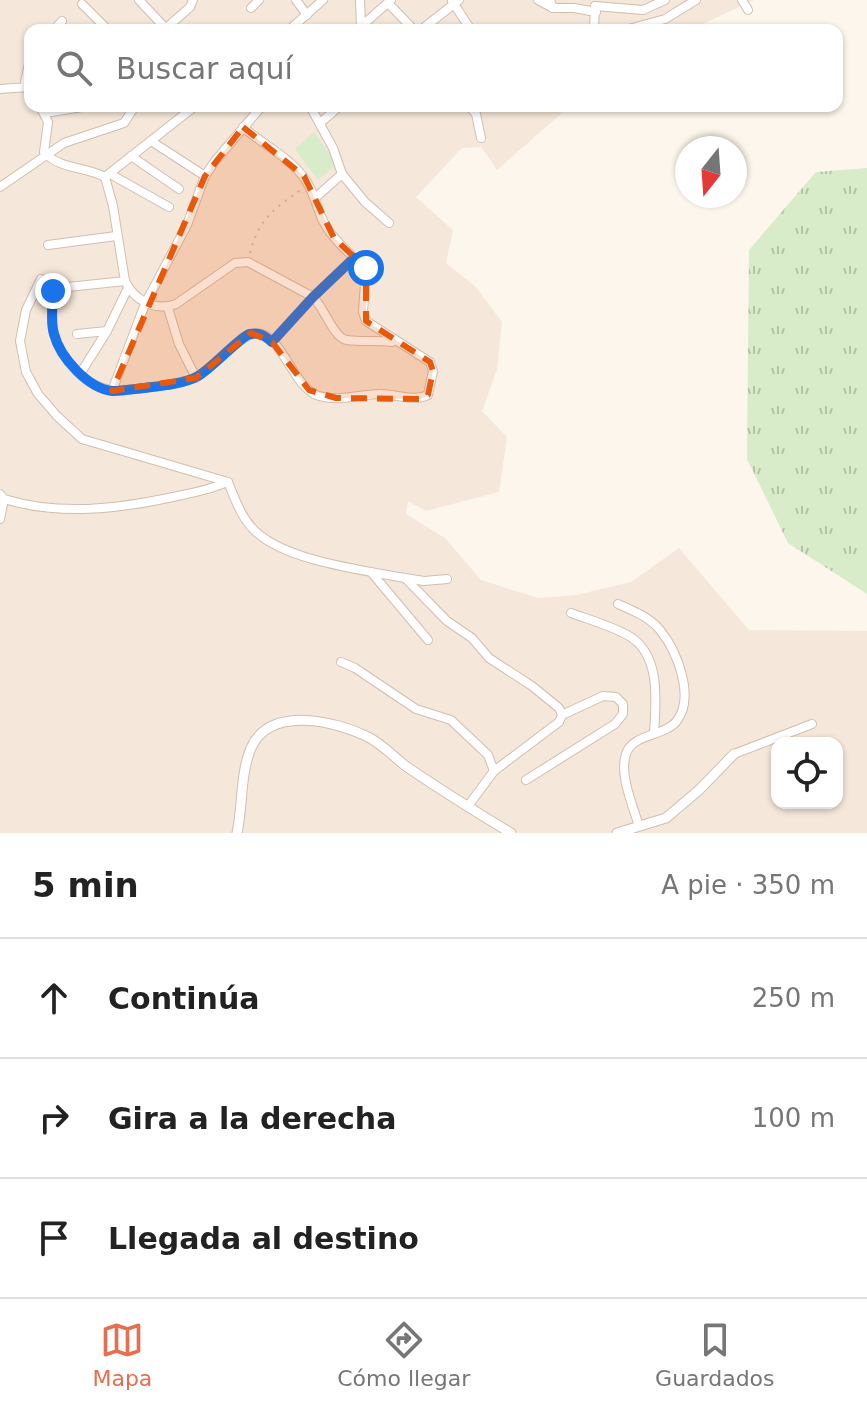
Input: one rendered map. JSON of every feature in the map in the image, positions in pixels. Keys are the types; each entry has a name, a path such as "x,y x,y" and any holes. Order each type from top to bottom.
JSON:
{"street":[{"path":"139,0 161,24"},
{"path":"172,24 193,0"},
{"path":"251,8 259,0"},
{"path":"296,0 307,15"},
{"path":"296,24 323,0"},
{"path":"359,24 360,0"},
{"path":"538,0 574,8 595,6 643,10 665,0"},
{"path":"647,24 665,19 696,0"},
{"path":"742,0 748,10"},
{"path":"364,24 390,1 409,24"},
{"path":"428,24 455,1 468,24"},
{"path":"82,4 102,24"},
{"path":"59,24 62,21"},
{"path":"0,89 24,90"},
{"path":"44,112 48,122 46,155 58,164 108,175 169,207"},
{"path":"0,187 64,143 124,123 131,112"},
{"path":"108,175 187,112"},
{"path":"112,391 145,304 187,225 205,176 257,112"},
{"path":"314,112 333,148 342,174 365,202 389,223"},
{"path":"320,123 333,112"},
{"path":"474,112 481,138"},
{"path":"228,482 82,439 38,394 26,372 20,341 26,310 41,279 53,285 53,332 59,346 80,374 98,387 112,391 196,378 251,333 262,334 272,342 309,390 320,396 336,398 380,394 420,399 428,395 433,371 430,362 366,321 363,312 368,272 334,238 323,221 304,176 282,155 262,144 243,127"},
{"path":"151,141 205,176"},
{"path":"131,156 179,189"},
{"path":"315,198 342,174"},
{"path":"108,175 116,236 127,284 145,304 168,308 235,263 248,262 313,297 321,304 338,337 345,341 372,339 396,342"},
{"path":"48,245 116,236"},
{"path":"272,342 354,258"},
{"path":"68,287 127,284"},
{"path":"80,374 107,331 127,284"},
{"path":"168,308 179,344 196,378"},
{"path":"77,334 107,331"},
{"path":"0,519 2,496 42,507 108,508 208,489 228,482"},
{"path":"228,482 239,510 255,531 292,553 405,578 424,581 447,579"},
{"path":"371,571 428,640"},
{"path":"405,578 447,621 472,638 489,658 532,686 559,708 562,715"},
{"path":"618,604 659,628 671,648 685,699 683,712 670,727 631,745 625,758 629,793 639,826"},
{"path":"571,613 629,636 644,651 652,668 656,700 654,733"},
{"path":"341,662 416,709 451,720 488,755 494,771"},
{"path":"468,806 494,771 559,722 562,715 607,695 616,697 623,704 623,714 615,724 526,780"},
{"path":"237,833 252,746 265,733 282,723 302,718 338,726 370,738 405,765 511,833"},
{"path":"617,833 666,818 734,754 812,724"}],"path":[{"path":"248,262 254,237 269,212 308,185"}],"highlighted area":[{"path":"243,127 304,176 334,238 366,268 366,321 430,362 433,371 428,395 420,399 336,398 309,390 272,342 251,333 196,378 112,391 205,176"}],"shaded area":[{"path":"0,0 754,0 703,24 24,24 24,112 563,112 497,170 481,147 462,148 416,197 453,230 446,263 476,287 502,322 497,370 482,411 507,437 499,492 426,511 408,501 406,514 445,538 481,580 538,598 576,595 631,582 679,548 749,630 867,631 867,833 0,833"}],"green space":[{"path":"314,132 337,164 318,180 295,149"},
{"path":"867,168 867,594 788,543 747,459 749,250 816,172"}],"route":[{"path":"53,291 53,332 59,346 80,374 98,387 112,391 196,378 251,333 262,334 272,342 354,258 366,268"}]}
